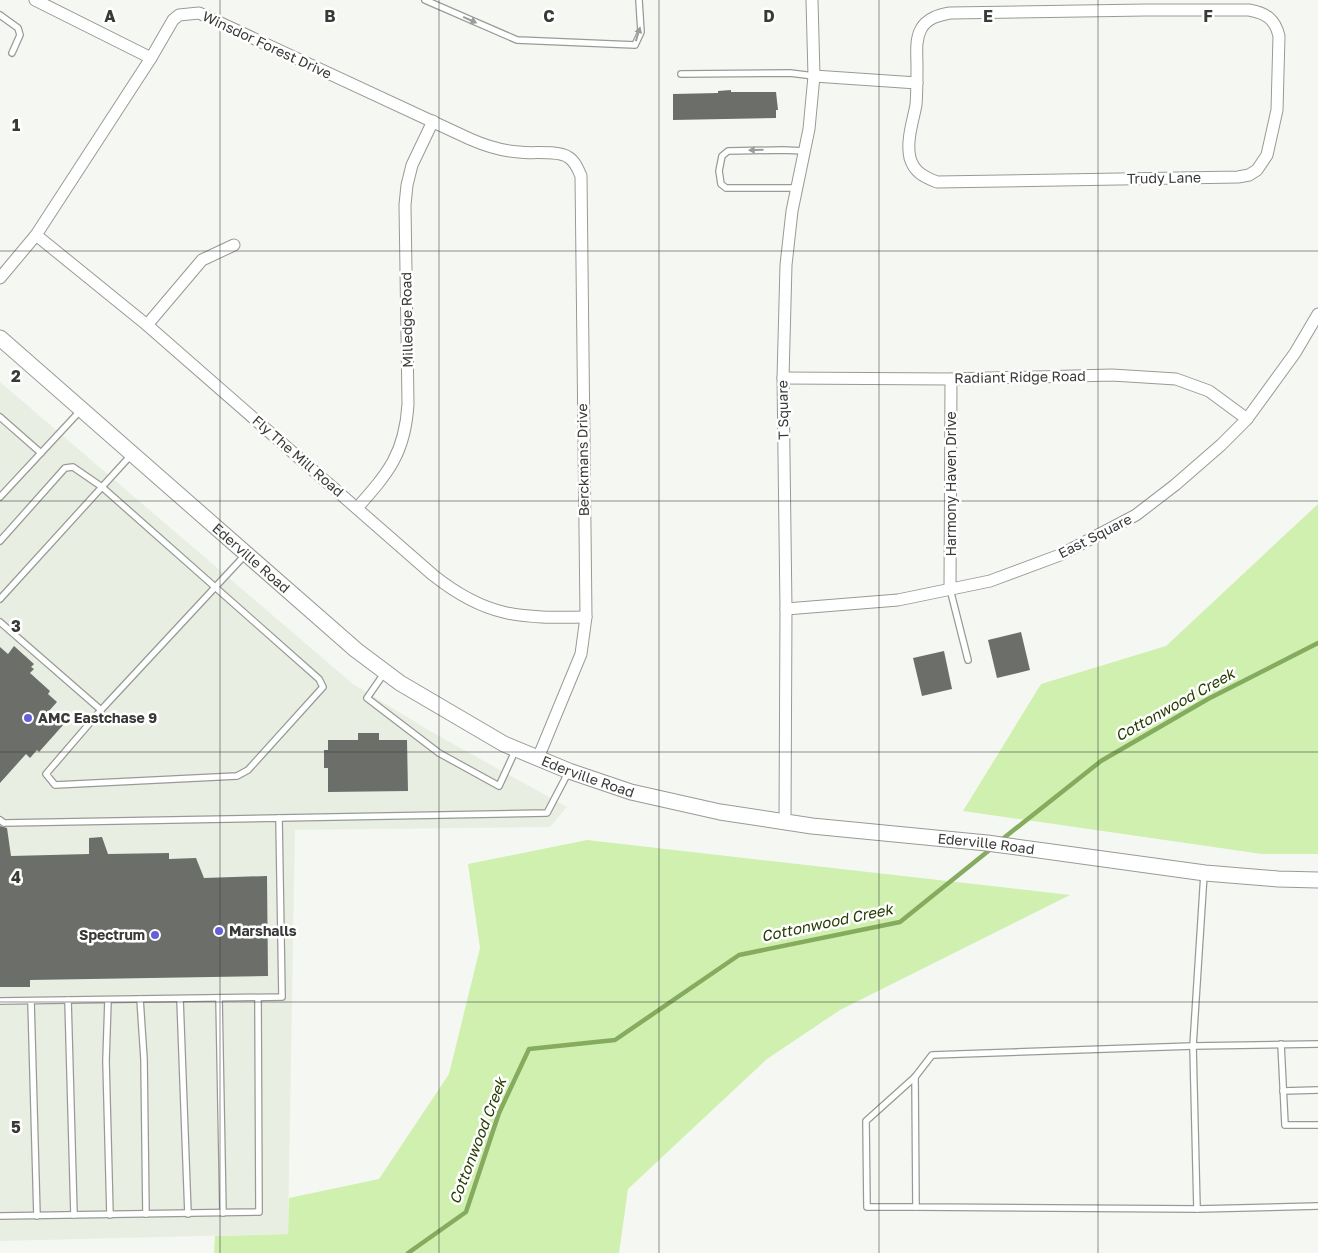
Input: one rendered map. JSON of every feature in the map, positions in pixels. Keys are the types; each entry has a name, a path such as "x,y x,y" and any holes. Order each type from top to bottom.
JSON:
{"street":[{"path":"35,0 151,58"},
{"name":"T Square","path":"785,821 786,609 782,378 786,265 792,211 809,129 814,76 812,0"},
{"path":"814,76 917,82 917,39 921,29 928,21 937,16 950,13 1146,5"},
{"name":"Trudy Lane","path":"917,82 916,104 909,143 910,157 914,168 925,178 937,182 1238,177 1249,174 1262,165 1268,154 1276,110 1279,36 1277,26 1270,17 1261,12 1249,10 1146,5"},
{"name":"Winsdor Forest Drive","path":"0,278 36,235 151,58 173,20 179,15 188,13 200,14 495,149 557,153 568,156"},
{"name":"Milledge Road","path":"357,508 384,478 395,460 407,427 405,204 407,184 412,165 432,121"},
{"name":"Berckmans Drive","path":"538,758 581,654 586,617 580,176 576,164 568,156"},
{"name":"Fly The Mill Road","path":"36,235 147,324 440,580 460,595 477,604 516,615 586,617"},
{"path":"147,324 202,260 234,245"},
{"name":"East Square","path":"786,609 898,600 990,581 1060,555 1136,515 1175,485 1221,445 1247,419 1295,353 1318,314"},
{"name":"Ederville Road","path":"0,338 356,650 432,703 504,744 569,771 640,794 720,812 812,826 909,834 1204,873 1318,880"},
{"name":"Radiant Ridge Road","path":"782,378 951,379 1112,375 1176,379 1208,391 1247,419"},
{"name":"Harmony Haven Drive","path":"950,589 951,379"}],"lane":[{"path":"425,0 517,40 634,45 641,32 640,0"},
{"path":"0,15 18,28 20,35 12,52"},
{"path":"681,74 790,73 814,76"},
{"path":"797,188 726,188 720,184 719,171 722,156 728,151 805,151"},
{"path":"0,497 82,410"},
{"path":"0,417 41,453"},
{"path":"0,599 132,454"},
{"path":"0,541 65,468 73,467 102,487 214,588 319,679 323,687 248,770 237,776 55,785 46,774 101,710 214,588 246,554"},
{"path":"950,589 968,660"},
{"path":"0,622 101,710"},
{"path":"385,672 368,698 439,754 499,786 516,749"},
{"path":"0,820 4,823 547,814 569,771"},
{"path":"0,1001 282,997 279,818"},
{"path":"1197,1209 1193,1046 1204,873"},
{"path":"219,998 223,1213"},
{"path":"0,1211 0,1216 259,1212 258,998"},
{"path":"140,999 144,1059 146,1214"},
{"path":"180,999 188,1214"},
{"path":"68,1000 74,1215"},
{"path":"108,1000 106,1061 110,1215"},
{"path":"30,1001 37,1216"},
{"path":"1281,1044 1285,1125 1318,1125"},
{"path":"1318,1044 1193,1046 932,1055 915,1077 866,1121 867,1207 1197,1209 1318,1206"},
{"path":"915,1077 916,1207"},
{"path":"1283,1091 1318,1090"}],"shaded area":[{"path":"0,382 353,684 430,731 567,807 550,827 295,830 288,1234 0,1241"}],"green space":[{"path":"1318,504 1318,854 1262,854 963,811 1041,684 1166,646"},
{"path":"587,840 1070,895 840,1010 767,1059 628,1189 619,1253 214,1253 215,1236 288,1234 289,1198 379,1179 449,1074 480,948 468,864"}],"building":[{"path":"731,90 731,92 776,92 778,110 776,110 776,118 673,120 673,94 718,93 718,91"},
{"path":"1021,632 1030,670 997,678 988,640"},
{"name":"AMC Eastchase 9","path":"14,646 34,664 31,667 34,669 30,673 50,691 48,694 57,702 49,711 64,724 39,752 37,750 30,758 26,754 0,783 0,647 8,654"},
{"path":"944,651 952,689 922,696 913,658"},
{"path":"358,733 379,733 379,740 407,740 408,791 328,792 328,768 324,768 324,750 328,750 328,740 358,740"},
{"path":"0,826 7,828 11,856 89,854 89,838 102,837 108,854 169,853 169,859 196,858 204,878 267,876 268,976 30,980 30,987 0,987"}],"waterway":[{"name":"Cottonwood Creek","path":"1000,841 1101,761 1208,699 1318,643"},
{"name":"Cottonwood Creek","path":"408,1253 466,1212 499,1113 529,1049 615,1040 739,955 900,922 992,848"}],"place":[{"name":"AMC Eastchase 9","path":"28,718"},
{"name":"Marshalls","path":"219,931"},
{"name":"Spectrum","path":"155,935"}]}
